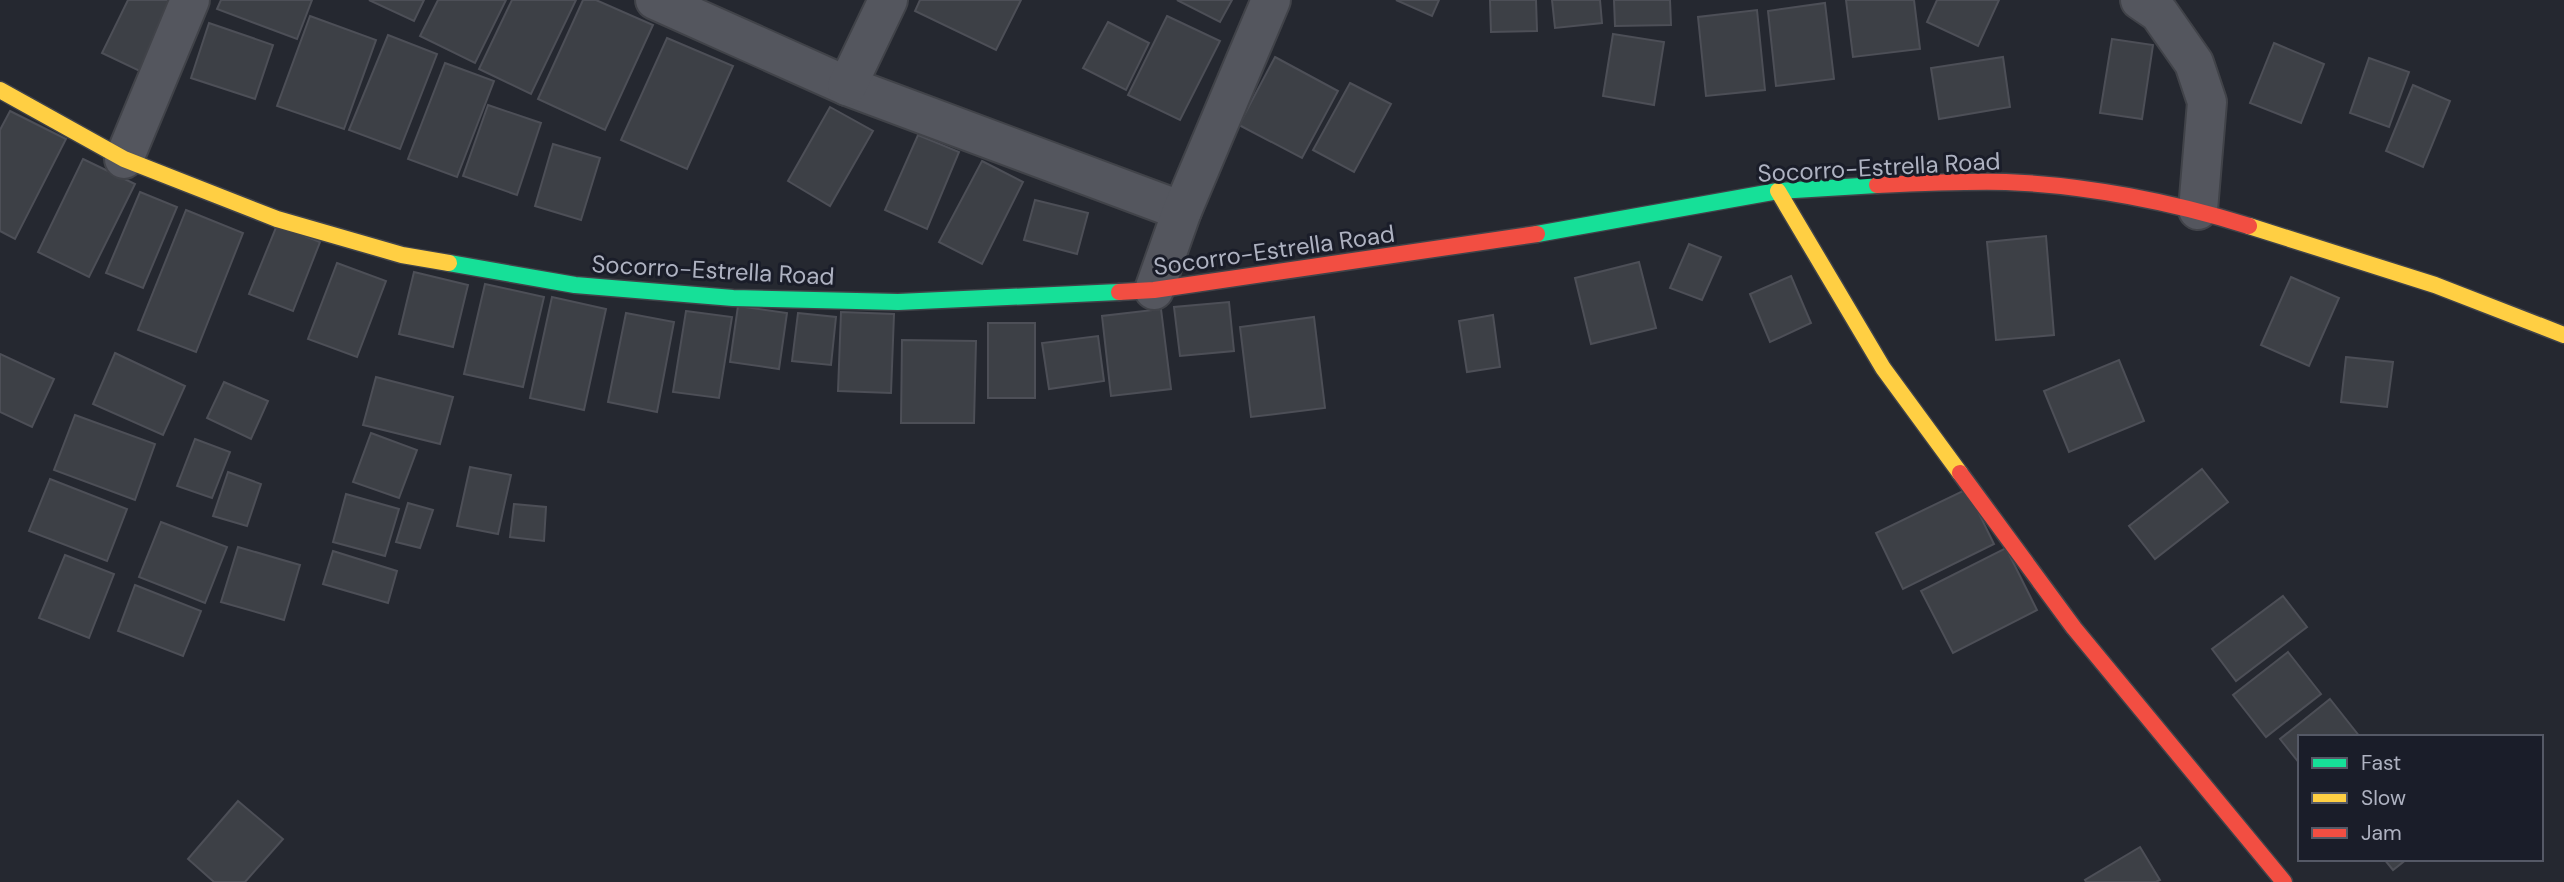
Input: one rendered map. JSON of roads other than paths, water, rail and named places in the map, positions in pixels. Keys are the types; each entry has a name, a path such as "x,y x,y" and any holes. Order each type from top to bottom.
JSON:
{"street":[{"path":"124,159 190,0"},
{"path":"655,0 847,86 1182,211"},
{"path":"847,86 888,0"},
{"path":"1154,290 1182,211 1271,0"},
{"path":"2140,0 2159,13 2194,63 2207,102 2198,209"},
{"name":"Socorro-Estrella Road","path":"0,90 124,159 277,219 402,255 575,285 733,298 898,302 1154,290 1480,244 1778,191 1900,184 2007,182 2101,192 2198,209 2435,285 2564,335"},
{"path":"1778,191 1883,368 2074,628 2284,882"}]}
